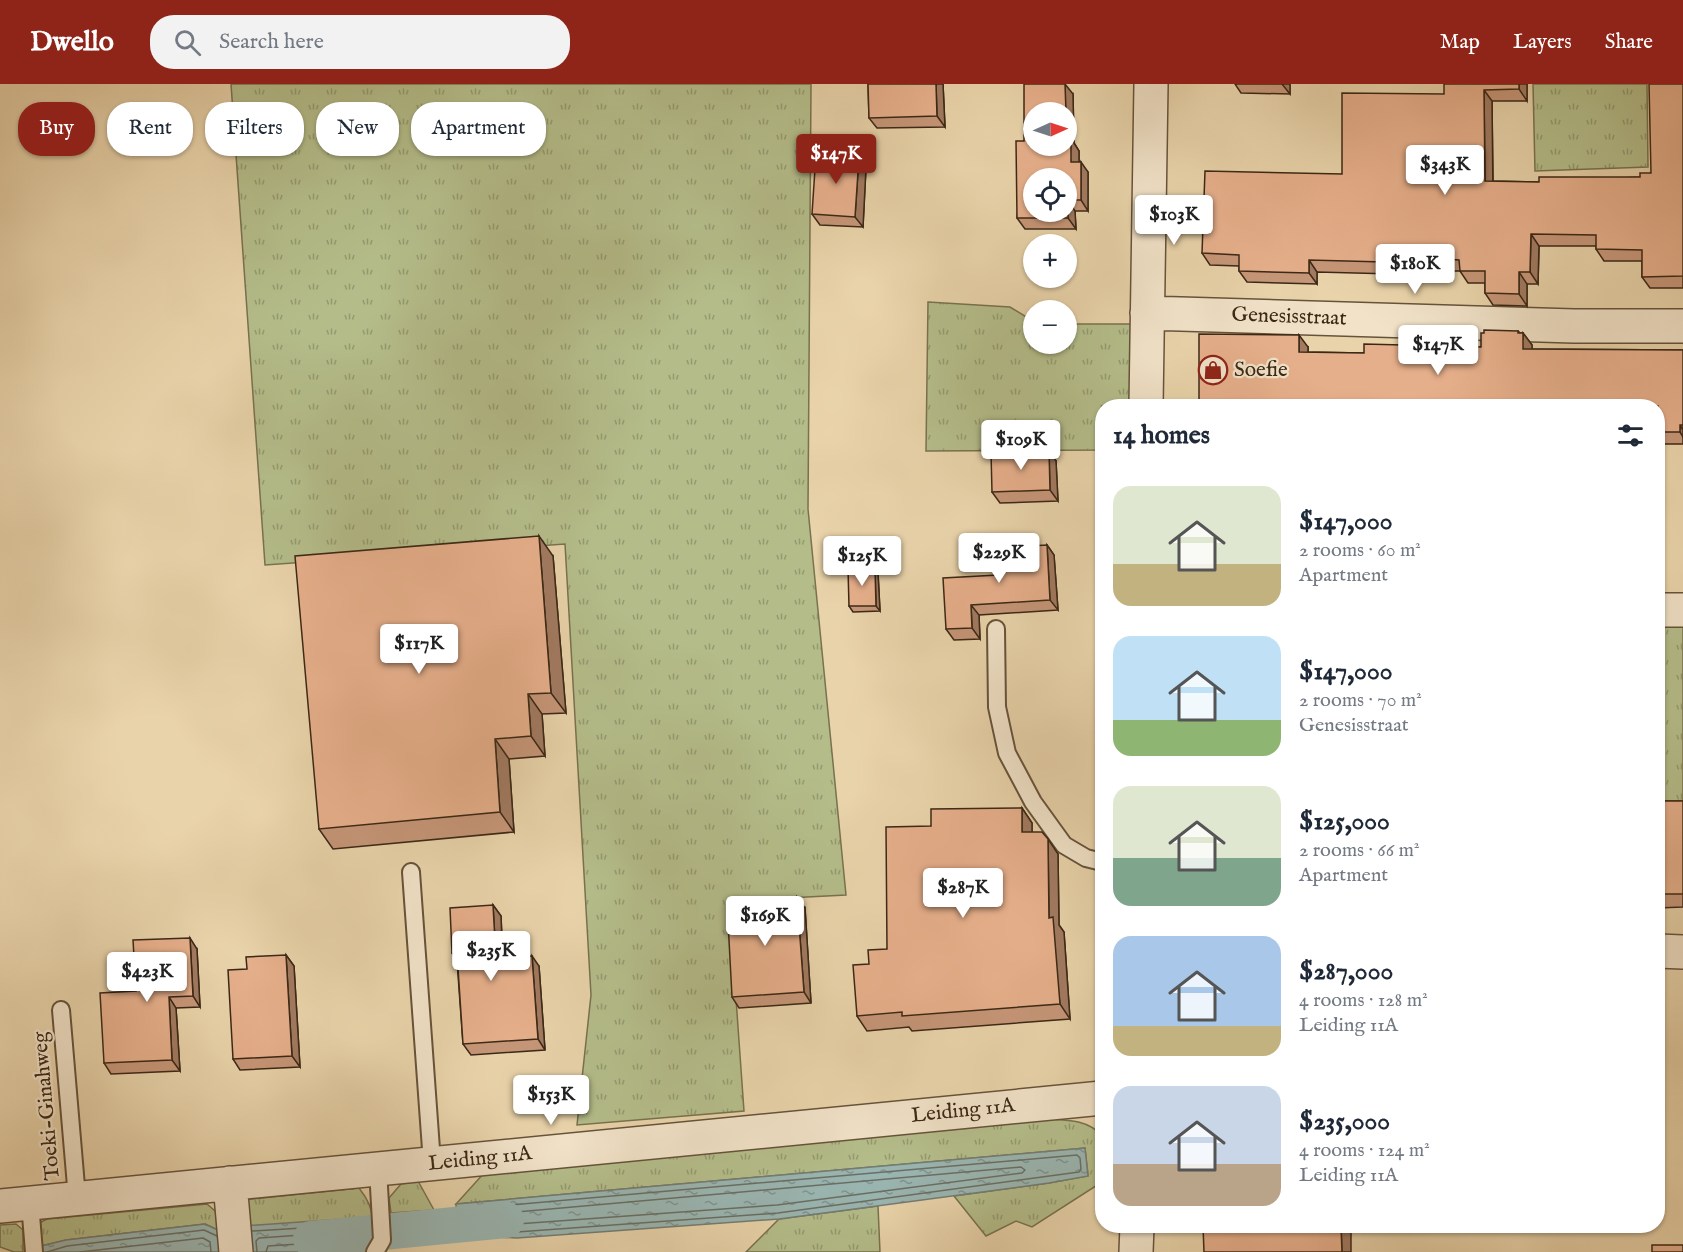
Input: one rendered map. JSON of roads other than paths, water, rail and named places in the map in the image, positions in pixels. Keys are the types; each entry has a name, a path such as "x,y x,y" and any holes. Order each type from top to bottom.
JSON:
{"street":[{"path":"1146,399 1151,84"},
{"name":"Genesisstraat","path":"1147,313 1574,326 1683,326"},
{"path":"1665,610 1683,610"},
{"path":"1665,951 1683,952"},
{"name":"Leiding 11A","path":"15,1204 77,1198 231,1190 378,1168 1095,1099"},
{"path":"231,1190 236,1252"},
{"path":"1136,1252 1137,1233"}],"lane":[{"path":"996,629 997,707 1007,753 1033,802 1064,845 1086,858 1095,860"},
{"path":"411,873 432,1163"},
{"name":"Toeki-Ginahweg","path":"61,1010 77,1198"},
{"path":"378,1168 378,1246"},
{"path":"15,1204 34,1252"}],"water":[{"path":"1085,1148 1088,1176 1049,1183 779,1219 517,1238 457,1235 456,1204"},
{"path":"357,1218 359,1247 311,1252 244,1252 242,1226"},
{"path":"205,1224 224,1233 224,1252 41,1252 41,1246 66,1240"}],"waterway":[{"path":"311,1239 506,1220"}],"place":[{"name":"Soefie","path":"1213,370"}]}
